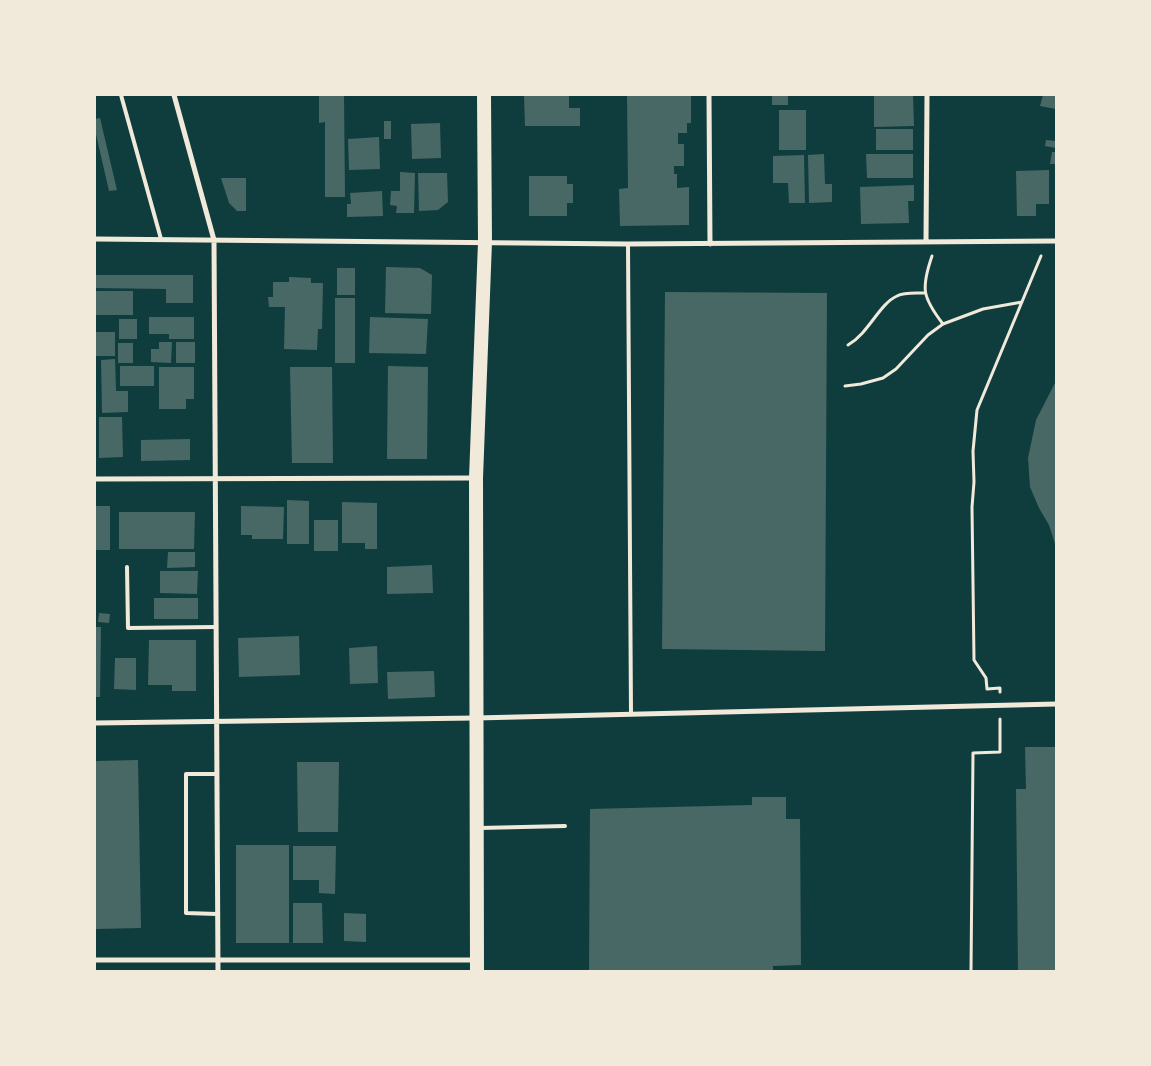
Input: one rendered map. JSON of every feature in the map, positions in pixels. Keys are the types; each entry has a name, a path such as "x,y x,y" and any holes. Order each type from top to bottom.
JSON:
{"highway":[{"path":"477,966 476,478 485,242 484,95"}],"street":[{"path":"174,95 214,240 218,971"},
{"path":"709,95 710,244"},
{"path":"926,241 927,95"},
{"path":"95,239 628,244 1056,241"},
{"path":"95,479 476,478"},
{"path":"95,723 476,718 1056,704"},
{"path":"95,960 218,960 477,966"}],"lane":[{"path":"121,95 161,239"},
{"path":"628,244 631,714"},
{"path":"127,567 128,628 215,626"},
{"path":"216,774 186,774 186,913 217,914"},
{"path":"476,828 565,826"}],"path":[{"path":"937,241 926,273 924,293 932,310 943,324"},
{"path":"971,971 973,753 1000,752 1000,688 987,689 986,678 974,660 973,451 977,410 1048,241"},
{"path":"848,345 856,341 889,302 898,295 924,293"},
{"path":"845,386 862,384 883,378 896,369 928,335 943,324 983,308 1022,302"}],"building":[{"path":"319,95 344,95 345,197 325,197 325,122 319,123"},
{"path":"524,95 569,95 569,108 580,108 580,126 525,126"},
{"path":"627,95 691,95 691,123 687,123 687,133 678,133 678,144 684,144 684,166 674,166 674,174 677,174 677,188 689,187 689,225 620,226 619,189 628,188"},
{"path":"772,95 788,95 788,105 772,105"},
{"path":"874,95 913,95 914,126 874,127"},
{"path":"1043,95 1056,95 1056,109 1040,106"},
{"path":"779,110 806,110 806,150 779,150"},
{"path":"100,118 117,190 109,191 95,130 95,119"},
{"path":"384,121 391,121 391,139 384,139"},
{"path":"440,123 441,158 412,159 411,124"},
{"path":"876,129 913,129 913,150 876,150"},
{"path":"379,137 380,169 349,170 348,139"},
{"path":"1046,140 1056,141 1056,148 1045,146"},
{"path":"1052,152 1056,152 1056,164 1050,164"},
{"path":"824,154 825,184 832,184 832,202 809,203 808,155"},
{"path":"866,154 913,154 913,178 867,178"},
{"path":"804,155 805,203 789,203 788,183 773,183 773,156"},
{"path":"1049,170 1049,204 1036,204 1036,216 1017,216 1016,171"},
{"path":"400,172 415,173 414,213 396,213 397,206 390,205 391,191 400,191"},
{"path":"418,173 447,173 448,202 438,210 419,211"},
{"path":"529,176 567,176 567,184 573,184 573,203 567,203 567,216 529,216"},
{"path":"221,178 246,178 246,211 237,211 229,203"},
{"path":"914,185 914,201 908,201 909,223 861,224 860,187"},
{"path":"382,191 383,216 347,217 347,204 351,204 350,193"},
{"path":"386,267 420,268 432,275 431,314 385,313"},
{"path":"337,268 355,268 355,295 337,295"},
{"path":"95,275 193,275 193,303 166,303 166,289 95,288"},
{"path":"289,277 311,278 311,283 323,283 322,329 318,329 317,350 284,349 285,307 269,307 268,297 273,297 273,282 289,282"},
{"path":"95,291 133,291 133,315 95,315"},
{"path":"665,292 827,293 825,651 662,649"},
{"path":"335,298 355,298 355,363 335,363"},
{"path":"149,317 194,317 194,339 169,339 169,334 149,334"},
{"path":"370,317 428,319 426,354 369,353"},
{"path":"119,319 137,319 137,339 119,339"},
{"path":"95,332 115,332 115,356 95,356"},
{"path":"159,342 172,342 171,363 151,362 151,349 159,349"},
{"path":"176,342 195,342 195,363 176,363"},
{"path":"118,343 133,343 133,363 118,363"},
{"path":"115,359 116,391 128,391 128,412 102,413 101,360"},
{"path":"120,366 154,366 154,386 120,386"},
{"path":"388,366 428,367 427,459 387,459"},
{"path":"159,367 194,367 194,399 186,399 186,409 159,409"},
{"path":"290,367 332,367 333,463 292,463"},
{"path":"1056,381 1056,547 1049,525 1030,487 1028,458 1036,420"},
{"path":"99,417 122,417 123,457 99,458"},
{"path":"190,439 190,460 141,461 141,440"},
{"path":"287,500 309,501 309,544 287,544"},
{"path":"342,502 377,503 377,549 365,549 365,543 342,543"},
{"path":"95,506 110,506 110,550 95,550"},
{"path":"241,506 284,507 283,539 252,539 252,535 241,535"},
{"path":"119,512 195,512 194,549 119,549"},
{"path":"314,520 338,520 338,551 314,551"},
{"path":"168,552 195,552 195,567 167,568"},
{"path":"432,565 433,593 387,594 387,567"},
{"path":"160,571 198,571 197,594 160,593"},
{"path":"154,598 198,598 198,619 154,619"},
{"path":"99,613 110,614 109,623 98,622"},
{"path":"95,627 101,627 100,697 95,697"},
{"path":"299,636 300,675 239,677 238,638"},
{"path":"149,640 196,640 196,691 172,691 172,685 148,685"},
{"path":"377,646 378,683 350,684 349,648"},
{"path":"115,658 136,658 136,690 114,689"},
{"path":"434,671 435,697 388,699 387,672"},
{"path":"1025,747 1056,747 1056,971 1018,971 1016,789 1026,789"},
{"path":"138,760 141,928 96,929 95,761"},
{"path":"297,762 339,762 338,832 298,832"},
{"path":"752,797 786,797 786,819 800,819 801,965 773,966 773,971 589,971 590,809 752,805"},
{"path":"236,845 289,845 289,943 236,943"},
{"path":"293,846 336,846 335,894 319,893 319,880 293,880"},
{"path":"293,903 322,903 323,943 293,943"},
{"path":"344,913 366,914 366,942 344,941"}]}
